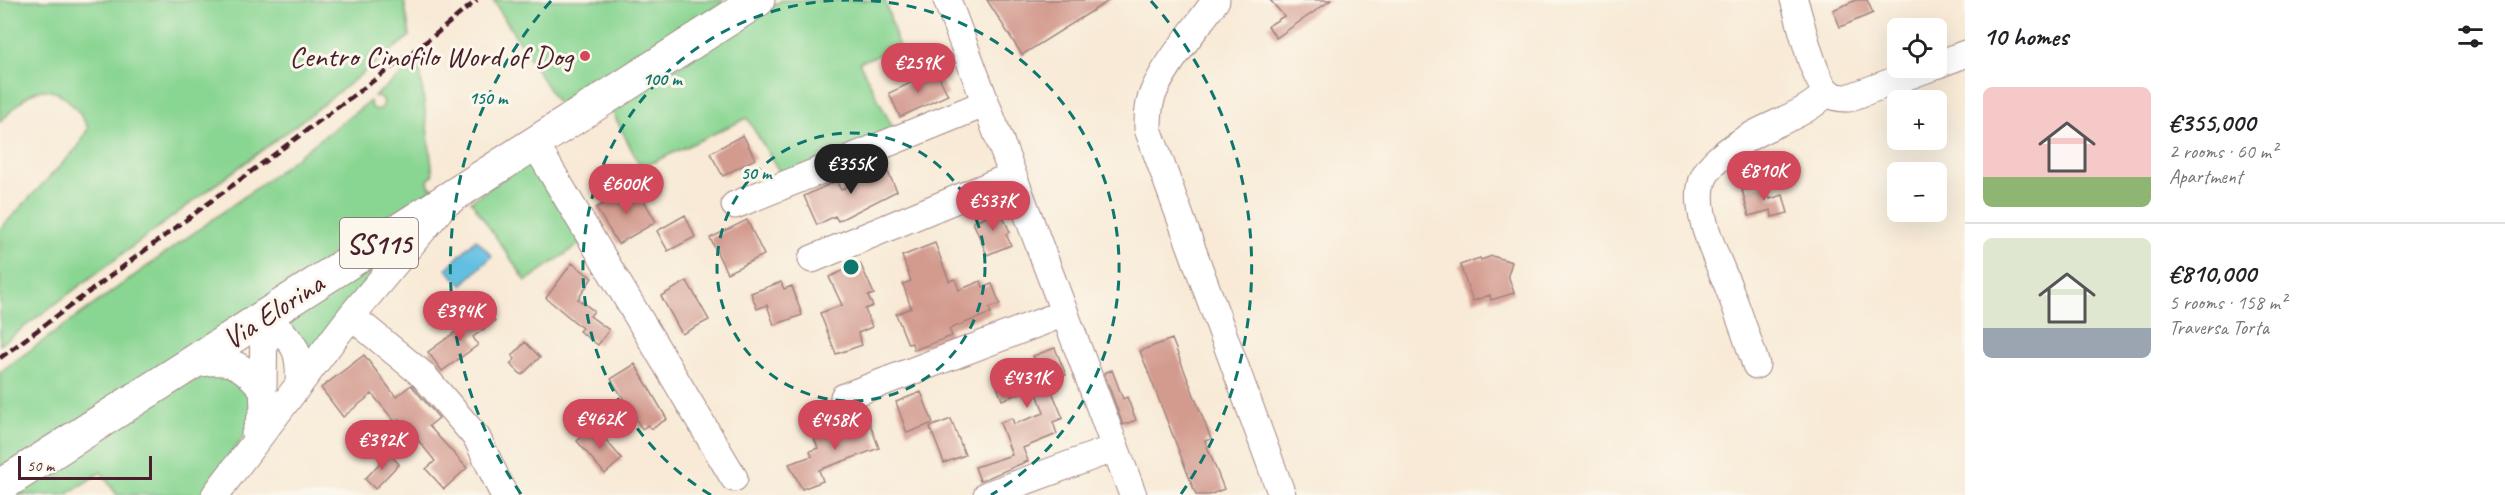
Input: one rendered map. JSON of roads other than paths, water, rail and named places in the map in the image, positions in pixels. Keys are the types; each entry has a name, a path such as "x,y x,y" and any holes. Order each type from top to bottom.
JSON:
{"main road":[{"name":"Via Elorina","path":"0,486 758,0"}],"street":[{"path":"947,0 984,104 1133,495"},
{"path":"1216,0 1159,80 1151,97 1148,129 1282,495"},
{"path":"1794,0 1819,80 1827,92 1838,98 1848,98 1902,78"},
{"path":"1947,61 1965,54"},
{"path":"1756,365 1707,235 1701,201 1703,178 1712,165 1740,142 1812,107 1827,92"},
{"path":"735,205 984,104"},
{"path":"535,144 734,478"},
{"path":"812,259 1012,176"},
{"path":"215,495 351,316 452,197"},
{"path":"844,396 1065,313"},
{"path":"351,316 423,375 477,438 504,495"},
{"path":"264,317 293,342 298,356 299,385"},
{"path":"249,449 264,409 264,317"},
{"path":"188,365 220,360 237,365 250,374 263,388"},
{"path":"987,495 1115,448"}],"water":[{"path":"476,239 492,256 462,285 446,269"}],"railway":[{"path":"0,358 431,38 477,0"}],"place":[{"name":"Centro Cinofilo Word of Dog","path":"585,56"}]}
